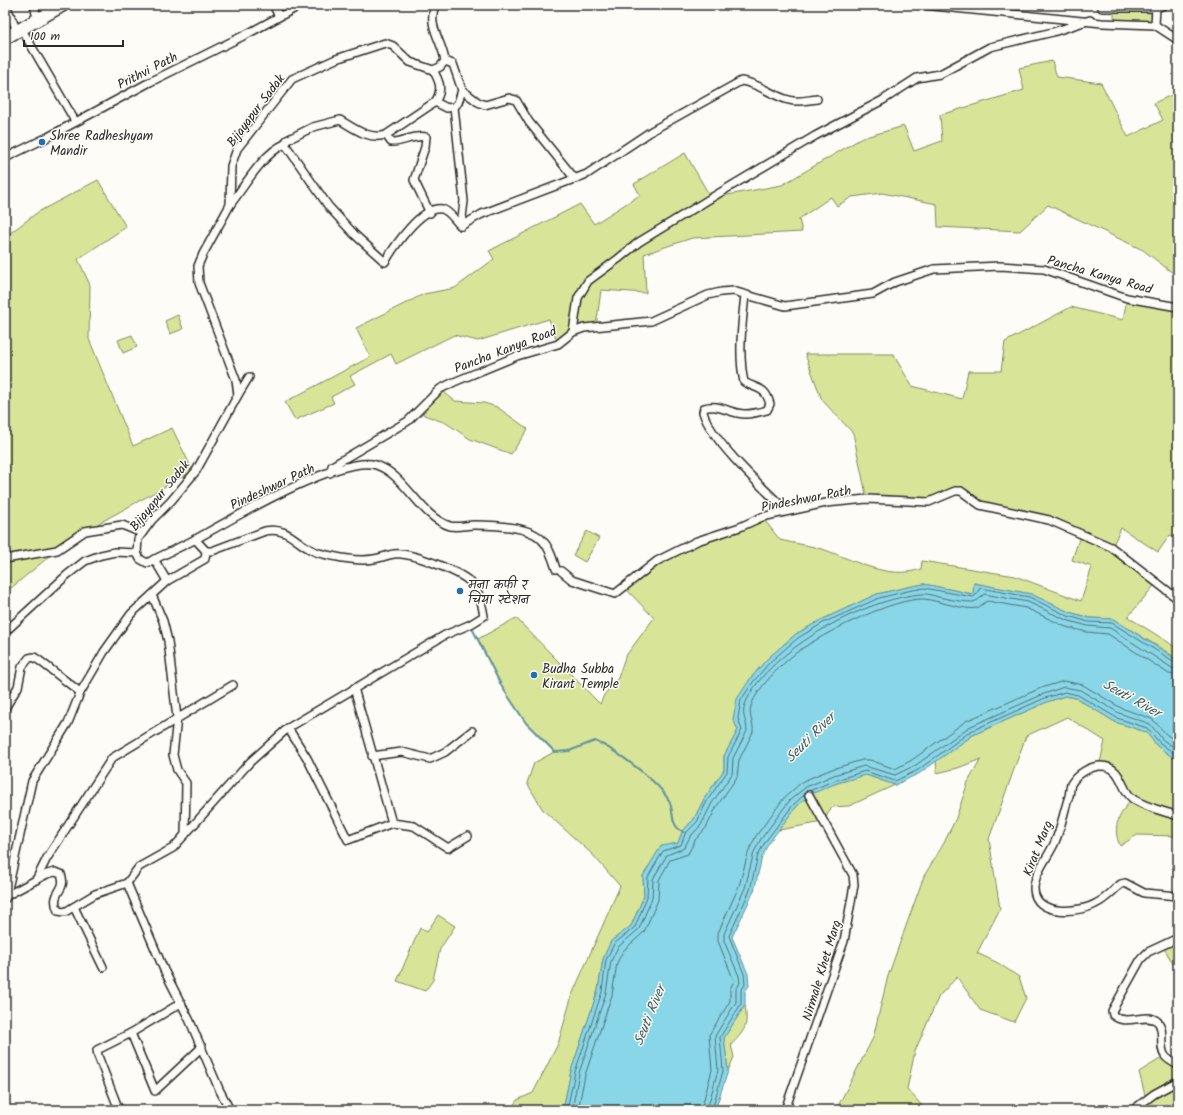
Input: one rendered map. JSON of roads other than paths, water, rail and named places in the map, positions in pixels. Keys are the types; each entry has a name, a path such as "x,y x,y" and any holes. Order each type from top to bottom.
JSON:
{"main road":[{"path":"5,38 37,18 63,5"}],"street":[{"path":"6,5 19,30 75,121"},
{"path":"34,5 37,18"},
{"path":"274,5 279,16"},
{"name":"Prithvi Path","path":"5,158 301,5"},
{"path":"230,206 262,163 276,148 285,144 287,140 313,127 340,120 377,138 386,135 435,102 440,94 440,81 433,70 440,67 445,61 444,53 432,24 435,5"},
{"path":"922,5 1090,20 1102,23 1155,25 1178,40"},
{"path":"1102,23 1102,7 1156,8 1164,5"},
{"path":"1155,25 1156,8"},
{"path":"573,332 578,298 588,281 639,242 705,202 815,136 883,100 917,78 940,74 990,47 1052,32 1090,20"},
{"name":"Bijayapur Sadak","path":"136,552 136,544 142,533 196,471 238,395 236,380 199,283 198,272 198,266 203,254 230,206 231,166 237,149 292,79 336,59 386,43 393,46 410,62 433,70"},
{"path":"445,61 453,64 462,90 478,102 485,105 509,98 516,100 529,122 575,180"},
{"path":"461,226 482,214 575,180 587,174 653,130 741,81 750,82 788,100 801,102 817,99"},
{"path":"461,226 464,201 454,108 458,103 462,90"},
{"path":"435,102 447,108 454,108"},
{"path":"386,135 390,142 399,143 416,137 426,137 425,146 414,180 430,213"},
{"path":"285,144 329,207 354,234 385,262 396,244 409,229 430,213 442,209 448,212 461,226"},
{"name":"Pancha Kanya Road","path":"330,473 332,466 349,454 408,421 440,389 517,356 558,344 573,332 584,328 651,322 708,295 721,292 733,291 785,306 873,294 895,282 934,269 1000,266 1044,269 1127,298 1178,307"},
{"path":"745,295 742,374 744,382 761,389 768,395 770,404 767,410 744,414 720,407 710,406 704,408 703,412 710,429 718,439 740,464 787,511"},
{"path":"238,395 249,377"},
{"name":"Pindeshwar Path","path":"154,559 301,483 354,464 366,463 377,465 387,471 436,520 451,526 502,526 531,533 544,542 558,570 572,580 615,594 658,561 697,541 740,527 762,517 826,504 867,499 929,502 955,491 961,491 980,505 1048,520 1111,547 1178,599"},
{"path":"5,559 57,550 84,531 122,525 142,533"},
{"path":"37,878 55,872 61,874 64,881 54,903 58,911 65,912 95,894 127,883 139,867 172,848 250,762 288,728 445,635 471,624 484,616 479,594 475,586 470,581 432,563 404,555 395,554 373,560 357,560 317,553 282,530 274,529 265,531 212,552 206,552"},
{"path":"6,898 32,781 68,723 80,692 104,652 131,614 167,581 205,559 206,552 195,539"},
{"path":"5,632 67,575 85,561 101,554 136,552 140,560 147,563 154,559 167,581"},
{"path":"152,595 163,621 168,640 177,718 173,755 177,770 186,783 185,835"},
{"path":"5,708 18,687 22,667 29,658 34,657 40,661 80,692"},
{"path":"6,898 32,884 37,878 47,858 112,758 233,685"},
{"path":"354,688 392,823"},
{"path":"288,728 307,758 348,840 392,823 414,826 448,848 468,836"},
{"path":"372,756 402,752 430,760 445,752 472,731"},
{"name":"Kirat Marg","path":"1178,816 1159,811 1132,798 1114,770 1106,766 1088,769 1078,775 1071,785 1055,841 1036,878 1034,889 1038,901 1051,909 1087,908 1099,903 1121,884 1125,883 1144,893 1178,896"},
{"name":"Nirmale Khet Marg","path":"786,1110 844,941 854,885 853,875 810,795"},
{"path":"127,883 164,970 202,1047 222,1096 230,1110"},
{"path":"74,907 104,967"},
{"path":"1178,938 1148,952 1141,959 1112,1011 1116,1018 1124,1020 1149,1018 1157,1021 1160,1028 1162,1048 1165,1056 1178,1065"},
{"path":"119,1110 97,1050 131,1033 181,1003"},
{"path":"131,1033 156,1091 202,1047"},
{"path":"1133,1110 1150,1096 1178,1081"}],"water":[{"name":"Seuti River","path":"974,583 1031,594 1069,612 1090,618 1113,619 1170,655 1178,662 1178,761 1157,746 1146,732 1115,722 1076,698 1065,696 1047,702 973,735 920,773 895,785 866,775 837,783 809,795 796,807 768,844 762,857 754,891 732,937 748,974 749,986 745,991 745,1005 724,1038 728,1071 715,1110 563,1110 571,1071 598,990 603,959 611,941 631,926 644,896 643,876 661,846 678,843 682,832 694,819 704,799 724,770 724,756 738,730 733,719 737,699 750,679 767,659 796,634 821,620 877,594 924,584 973,594"}],"waterway":[{"path":"472,628 502,687 526,723 555,752 569,751 595,741 613,751 647,776 664,793 671,805 676,826 684,832"}],"place":[{"name":"Shree Radheshyam Mandir","path":"42,142"},
{"name":"मुना कफी र चिया स्टेशन","path":"460,591"},
{"name":"Budha Subba Kirant Temple","path":"534,675"}]}
